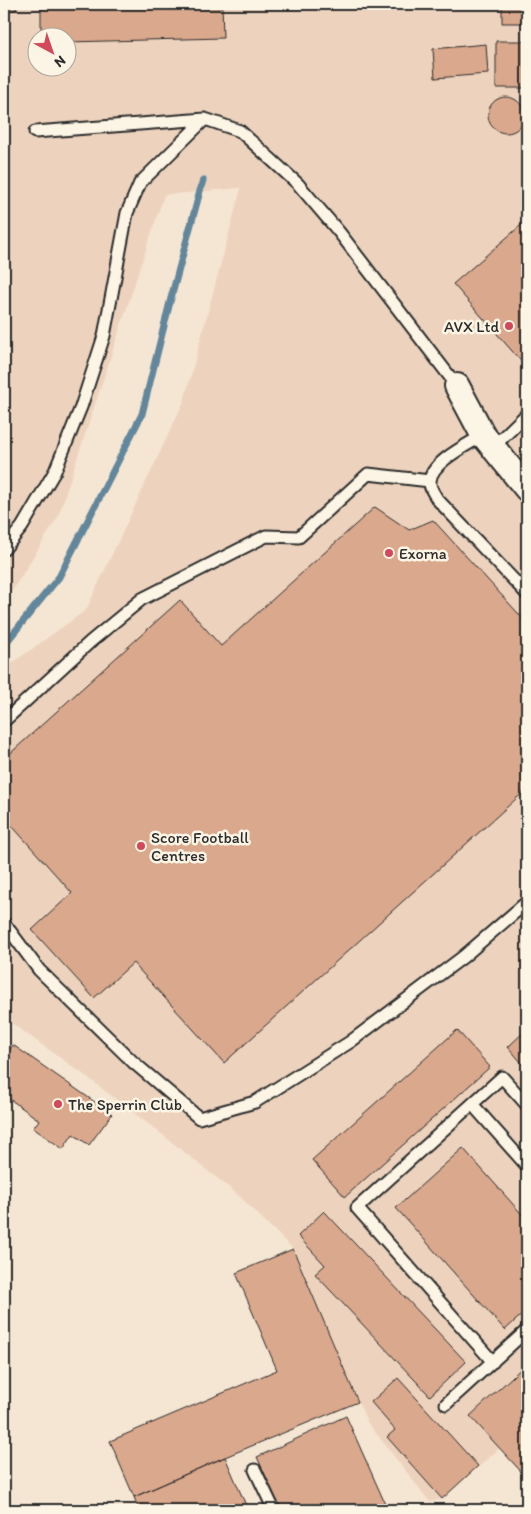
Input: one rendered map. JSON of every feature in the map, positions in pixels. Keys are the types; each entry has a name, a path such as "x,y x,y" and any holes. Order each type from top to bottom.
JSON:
{"street":[{"path":"458,386 488,441 527,489"}],"lane":[{"path":"4,550 22,527 55,471 81,407 104,336 127,214 140,183 205,119"},
{"path":"35,132 205,119 240,131 298,184 339,232 458,386"},
{"path":"527,414 488,441 457,451 432,472 430,481 431,489 437,499 527,594"},
{"path":"4,721 90,642 142,599 266,536 298,537 368,474 430,481"},
{"path":"4,923 39,970 133,1062 199,1118 255,1102 350,1042 463,957 527,902"},
{"path":"493,1362 356,1208 502,1077 527,1105"},
{"path":"472,1104 527,1166"},
{"path":"446,1404 527,1330"},
{"path":"256,1470 274,1510"}],"shaded area":[{"path":"4,4 527,4 527,1363 470,1416 500,1448 442,1499 430,1502 367,1422 293,1249 238,1195 83,1074 7,1020 4,1009 4,669 86,610 184,401 241,188 164,195 58,517 4,604"}],"building":[{"path":"4,4 17,4 16,10 4,11"},
{"path":"41,4 222,4 223,38 78,42 78,28 41,28"},
{"path":"502,4 527,4 527,23 502,23"},
{"path":"496,41 527,41 527,88 496,88"},
{"path":"486,44 488,74 435,78 433,49"},
{"path":"506,97 513,98 519,102 523,108 523,122 519,128 513,132 506,133 499,132 493,128 489,122 488,115 489,108 493,102 499,98"},
{"name":"AVX Ltd","path":"527,220 527,368 453,284"},
{"path":"375,507 409,530 433,520 527,623 527,789 224,1063 133,963 94,998 32,930 72,893 4,817 4,759 180,600 221,646"},
{"path":"527,1029 527,1069 508,1047"},
{"path":"457,1030 490,1067 345,1197 312,1160"},
{"name":"The Sperrin Club","path":"13,1045 112,1114 89,1145 73,1134 63,1149 33,1128 39,1120 4,1095 4,1086 9,1079 4,1075 4,1058"},
{"path":"463,1148 527,1220 527,1310 505,1330 396,1208"},
{"path":"324,1211 466,1362 430,1396 315,1274 325,1265 298,1236"},
{"path":"293,1249 358,1402 134,1497 110,1441 277,1370 236,1273"},
{"path":"527,1363 527,1478 470,1416"},
{"path":"398,1378 478,1466 442,1499 387,1437 395,1430 371,1402"},
{"path":"346,1416 388,1510 281,1510 257,1457"},
{"path":"225,1457 248,1510 139,1510 134,1497"}],"waterway":[{"path":"4,645 59,577 142,414 203,180"}],"place":[{"name":"AVX Ltd","path":"509,326"},
{"name":"Exorna","path":"389,553"},
{"name":"Score Football Centres","path":"141,846"},
{"name":"The Sperrin Club","path":"58,1104"}]}
